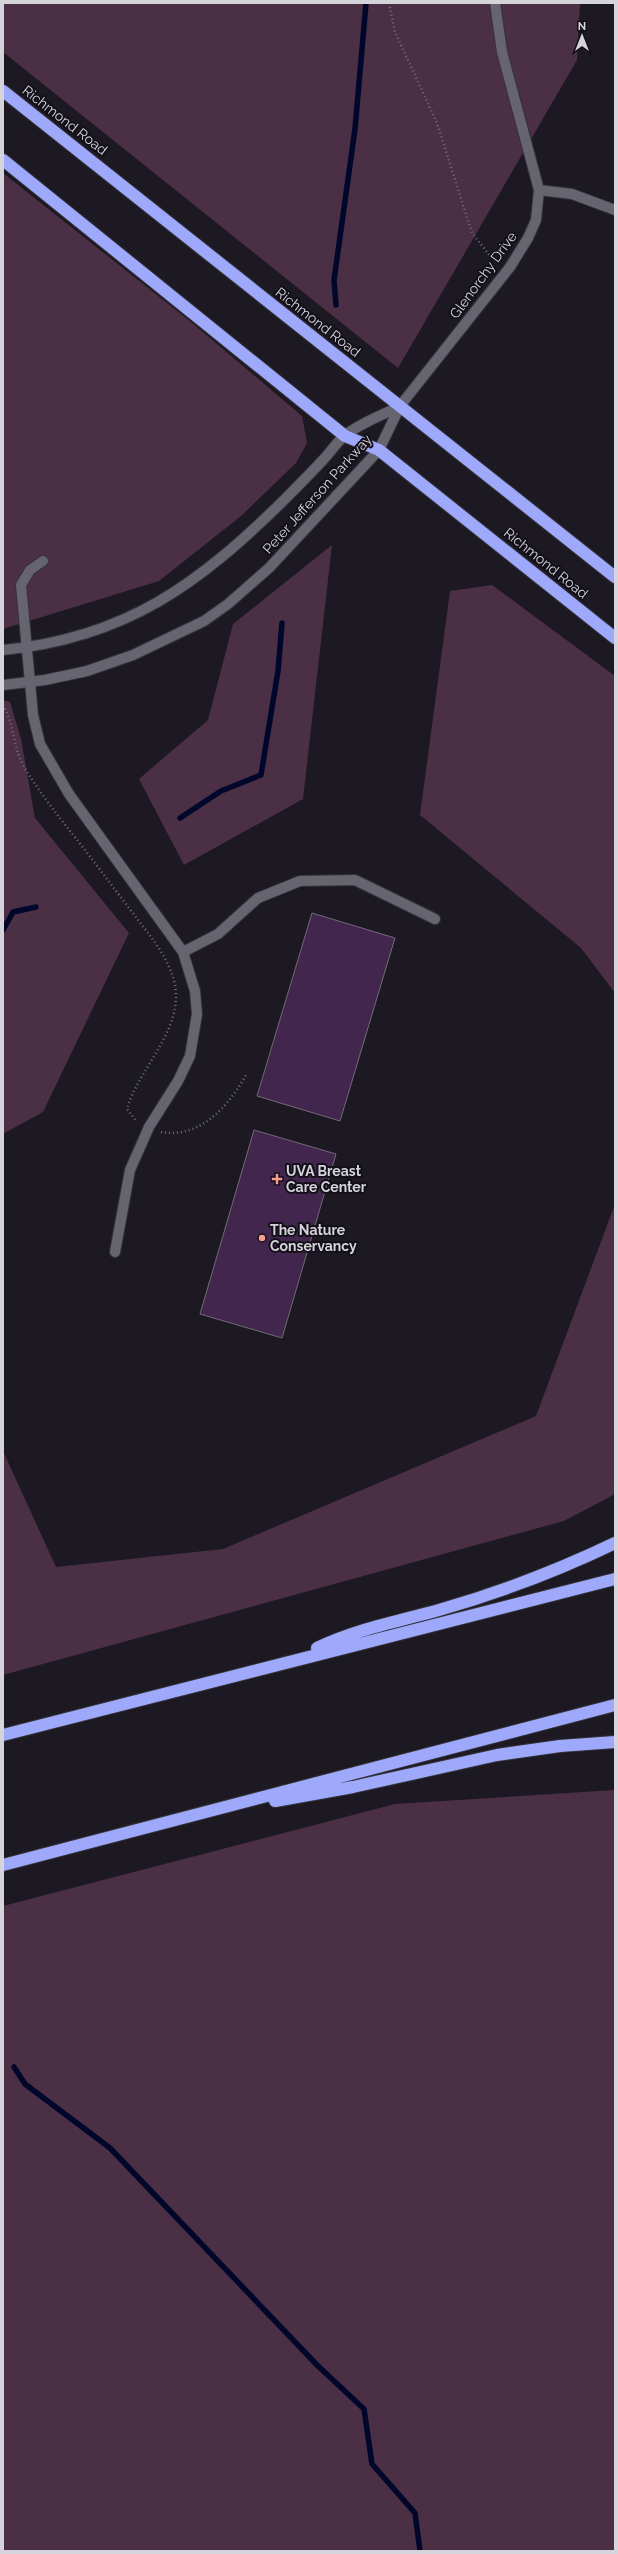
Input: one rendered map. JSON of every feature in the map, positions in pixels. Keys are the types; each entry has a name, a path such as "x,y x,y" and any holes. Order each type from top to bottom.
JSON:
{"highway":[{"name":"Richmond Road","path":"3,91 615,577"},
{"name":"Richmond Road","path":"3,160 344,436 379,450 615,638"},
{"path":"291,1660 347,1634 439,1610 495,1591 615,1542"},
{"path":"3,1734 615,1579"},
{"path":"3,1865 615,1705"},
{"path":"190,1816 353,1787 497,1755 560,1746 615,1742"}],"street":[{"name":"Glenorchy Drive","path":"400,406 510,267 528,238 536,220 538,190 502,52 495,3"},
{"path":"538,190 572,194 615,210"},
{"name":"Peter Jefferson Parkway","path":"3,650 26,648 78,637 110,626 149,609 187,586 284,501 344,436 400,406"},
{"name":"Peter Jefferson Parkway","path":"3,685 30,682 87,671 133,655 204,621 228,604 269,568 379,450 400,406"},
{"path":"43,561 30,570 21,586 33,715 40,744 54,772 113,858 183,952 195,991 197,1014 195,1034 190,1056 178,1081 149,1127 130,1170 115,1252"},
{"path":"183,952 218,934 258,898 300,881 355,880 435,918"}],"path":[{"path":"389,3 395,32 437,123 472,233 490,256 510,267"},
{"path":"3,705 10,715 17,748 24,766 51,806 158,944 176,990 173,1014 154,1059 127,1109 138,1123 167,1133 181,1131 214,1118 232,1098 246,1075"}],"shaded area":[{"path":"3,3 580,3 577,60 398,368 3,52"},
{"path":"3,173 191,322 302,416 307,443 296,463 241,516 159,581 3,629"},
{"path":"332,545 303,799 184,865 139,779 208,720 233,624"},
{"path":"492,585 615,676 615,993 581,948 420,815 450,591"},
{"path":"3,700 10,702 21,739 35,818 129,933 43,1112 3,1134"},
{"path":"615,1204 615,1494 564,1521 3,1675 3,1451 56,1567 223,1549 536,1416"},
{"path":"615,1790 615,2551 3,2551 3,1906 395,1804"}],"building":[{"path":"312,913 395,938 340,1121 257,1096"},
{"path":"254,1130 336,1154 282,1338 200,1314"}],"waterway":[{"path":"336,305 334,280 355,129 366,3"},
{"path":"180,818 221,791 261,775 278,671 282,623"},
{"path":"3,930 13,912 36,907"},
{"path":"14,2067 25,2084 110,2148 318,2366 364,2409 372,2464 415,2513 420,2551"}],"place":[{"name":"UVA Breast Care Center","path":"277,1179"},
{"name":"The Nature Conservancy","path":"262,1238"}]}
